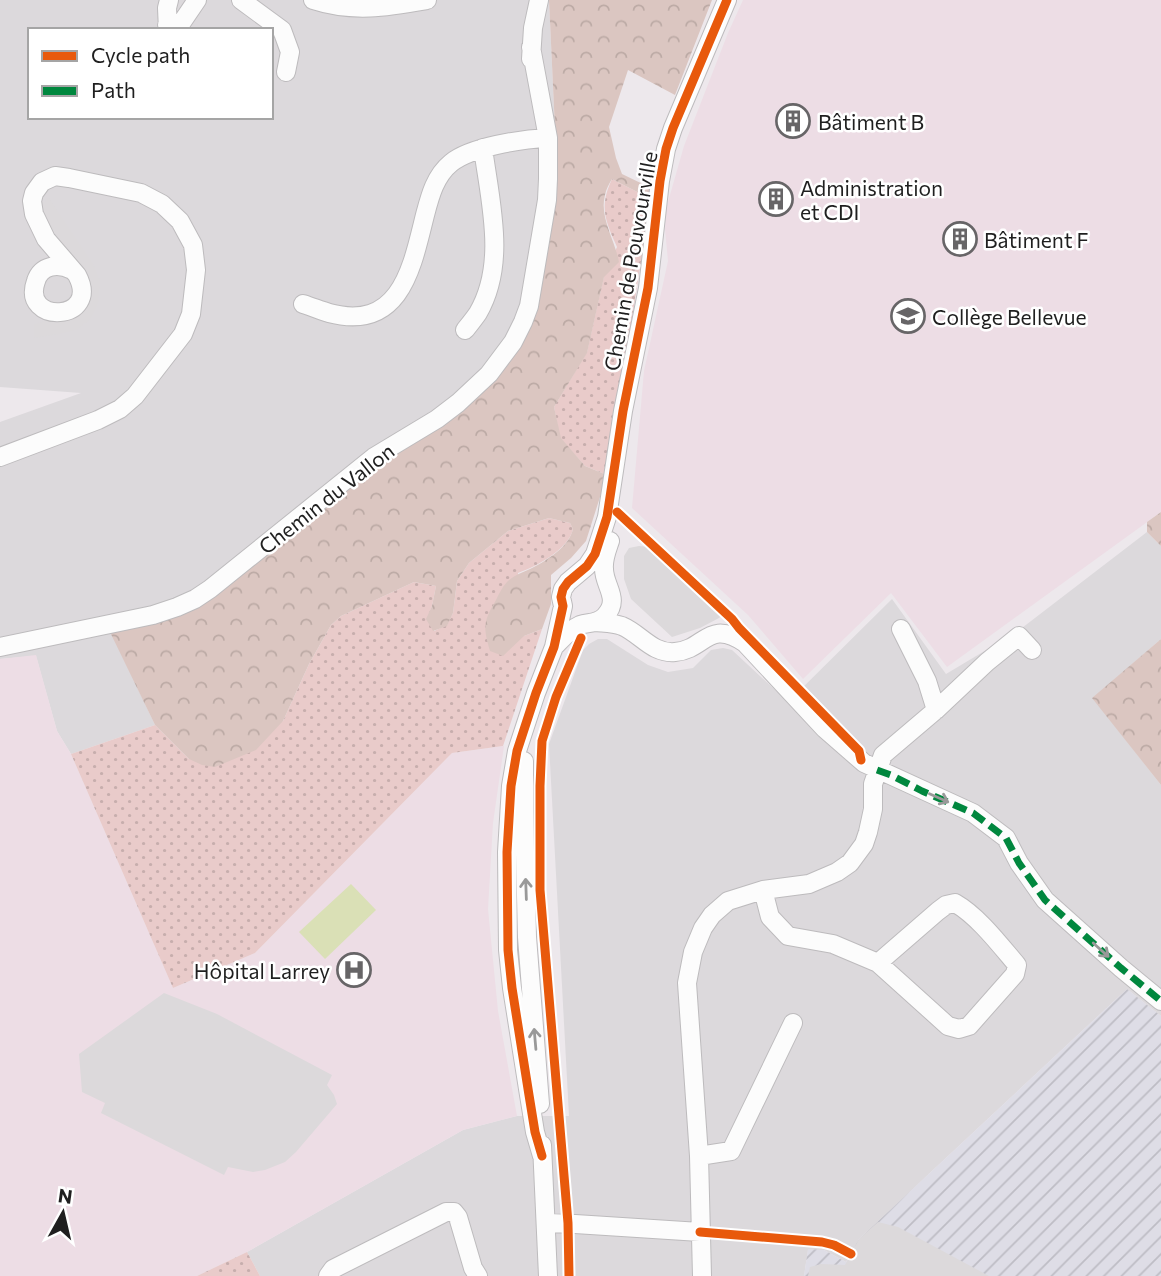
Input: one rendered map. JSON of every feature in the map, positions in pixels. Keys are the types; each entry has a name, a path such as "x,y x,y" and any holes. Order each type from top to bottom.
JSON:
{"street":[{"path":"169,0 168,27 180,25 197,0"},
{"path":"241,0 282,30 289,52 286,72"},
{"path":"313,0 328,5 368,9 427,0"},
{"name":"Chemin du Vallon","path":"0,647 153,615 195,599 374,457 437,419 458,403 489,374 513,342 529,306 547,200 543,138 530,74 533,28 539,0"},
{"name":"Chemin de Pouvourville","path":"548,1276 542,1156 535,1132 508,950 507,852 511,786 517,751 554,647 563,606 563,589 587,566 595,554 607,517 629,378 648,288 666,149 727,0"},
{"path":"303,304 331,313 363,316 390,303 410,273 430,196 439,177 449,165 462,155 483,148 543,138"},
{"path":"465,330 478,314 493,268 495,239 483,148"},
{"path":"0,457 120,409 135,396 183,334 191,314 197,270 193,245 180,221 162,204 141,193 55,176 42,182 32,201 34,214 46,239 77,275 81,282 81,297 64,313 48,311 41,307 34,293 37,277 57,265 72,270"},
{"path":"43,271 46,239"},
{"name":"Chemin de Pouvourville","path":"617,455 617,512 603,570 611,592 612,604 623,626"},
{"path":"578,575 595,575 605,581"},
{"path":"554,647 575,628 606,615 612,604"},
{"path":"563,606 568,616 578,622 623,626 655,649 671,652 684,650 713,634 727,634 745,643 825,729 864,762 973,813 1006,838 1019,863 1045,900 1161,1000"},
{"path":"901,629 928,681 936,710"},
{"path":"702,1276 699,1156 687,984 693,952 703,928 712,915 728,901 763,890 809,884 837,872 849,863 864,844 868,832 873,809 873,784 883,755 1019,636 1032,649"},
{"path":"763,890 770,917 788,936 832,944 878,963 948,1026 960,1030 969,1026 1015,974 1017,965 969,913 954,904 946,905 938,911 878,963"},
{"path":"699,1156 730,1151 793,1023"},
{"path":"328,1276 333,1269 344,1263 446,1212 454,1212 478,1276"},
{"path":"547,1223 700,1232"}],"shaded area":[{"path":"0,0 549,0 556,151 545,253 530,330 480,392 353,486 234,580 110,630 155,725 71,754 57,731 36,656 0,659 0,422 81,393 0,387"},
{"name":"Collège Bellevue","path":"743,0 1161,0 1161,512 947,667 891,593 803,679 748,615 632,508 644,371 668,261 666,209 684,146"},
{"path":"612,179 651,199 607,475 585,466 560,438 554,407 587,352 604,276 617,247 605,213"},
{"path":"49,198 93,264 100,281 98,304 91,318 78,329 34,338 34,324 75,313 82,306 39,206"},
{"path":"549,518 570,523 573,529 565,544 558,550 542,562 518,573 524,636 542,629 503,746 452,753 255,953 173,988 71,754 155,725 189,759 283,721 309,664 331,625 341,616 414,582 436,586 427,619 434,631 447,625 453,613 457,581 469,563 508,531"},
{"path":"1147,532 1161,546 1161,639 1093,698 1161,785 1161,1016 1127,989 859,1239 846,1262 824,1250 808,1250 804,1276 260,1276 247,1252 463,1130 517,1116 569,1116 549,744 583,650 589,644 598,639 607,639 648,665 668,672 693,668 711,650 732,650 788,702 892,599 946,674 1018,631"},
{"path":"649,547 722,615 700,628 672,637 631,599 624,579 624,556 629,548"},
{"name":"Hôpital Larrey","path":"36,655 57,731 71,754 173,988 255,953 452,753 504,746 493,823 488,909 498,1011 517,1116 463,1130 247,1252 197,1276 0,1276 0,659"},
{"path":"1127,989 1161,1016 1161,1276 804,1276 808,1249 824,1250 846,1262 859,1239"},
{"path":"164,993 217,1014 332,1075 327,1085 337,1104 285,1162 253,1172 228,1167 224,1175 101,1113 105,1103 82,1092 79,1054"},
{"path":"878,1222 898,1227 989,1276 808,1276 810,1267 821,1264 845,1265 859,1239"},
{"path":"247,1252 260,1276 197,1276"}],"green space":[{"path":"549,0 712,0 675,95 628,70 609,127 622,174 649,187 651,199 612,179 605,193 604,212 619,262 604,277 587,353 554,407 561,438 585,466 607,475 586,541 551,575 551,604 542,629 524,636 503,656 490,651 485,630 487,619 502,588 515,576 556,553 571,536 573,529 570,523 549,518 508,531 469,563 457,581 453,613 447,626 433,631 426,619 436,586 414,582 341,616 331,625 309,664 283,721 256,750 215,767 189,759 155,725 109,630 234,580 353,486 480,392 530,330 545,253 556,151"},
{"path":"1161,512 1161,546 1147,532 1147,522"},
{"path":"1161,639 1161,785 1092,698"},
{"path":"351,884 376,910 325,959 299,932"}],"marked path":[{"path":"877,770 973,813 1006,838 1019,863 1045,900 1161,1001"}],"cycle path":[{"path":"542,1156 535,1132 508,950 507,852 511,786 517,751 554,647 563,606 563,589 587,566 595,554 607,517 623,411 648,288 666,149 727,0"},
{"path":"617,512 732,619 859,751 861,760"},
{"path":"569,1276 568,1223 540,890 540,786 542,741 556,697 581,638"},
{"path":"700,1232 822,1242 851,1254"}],"place":[{"name":"Bâtiment B","path":"793,121"},
{"name":"Administration et CDI","path":"776,199"},
{"name":"Bâtiment F","path":"960,239"},
{"name":"Collège Bellevue","path":"908,316"},
{"name":"Hôpital Larrey","path":"354,970"}]}
